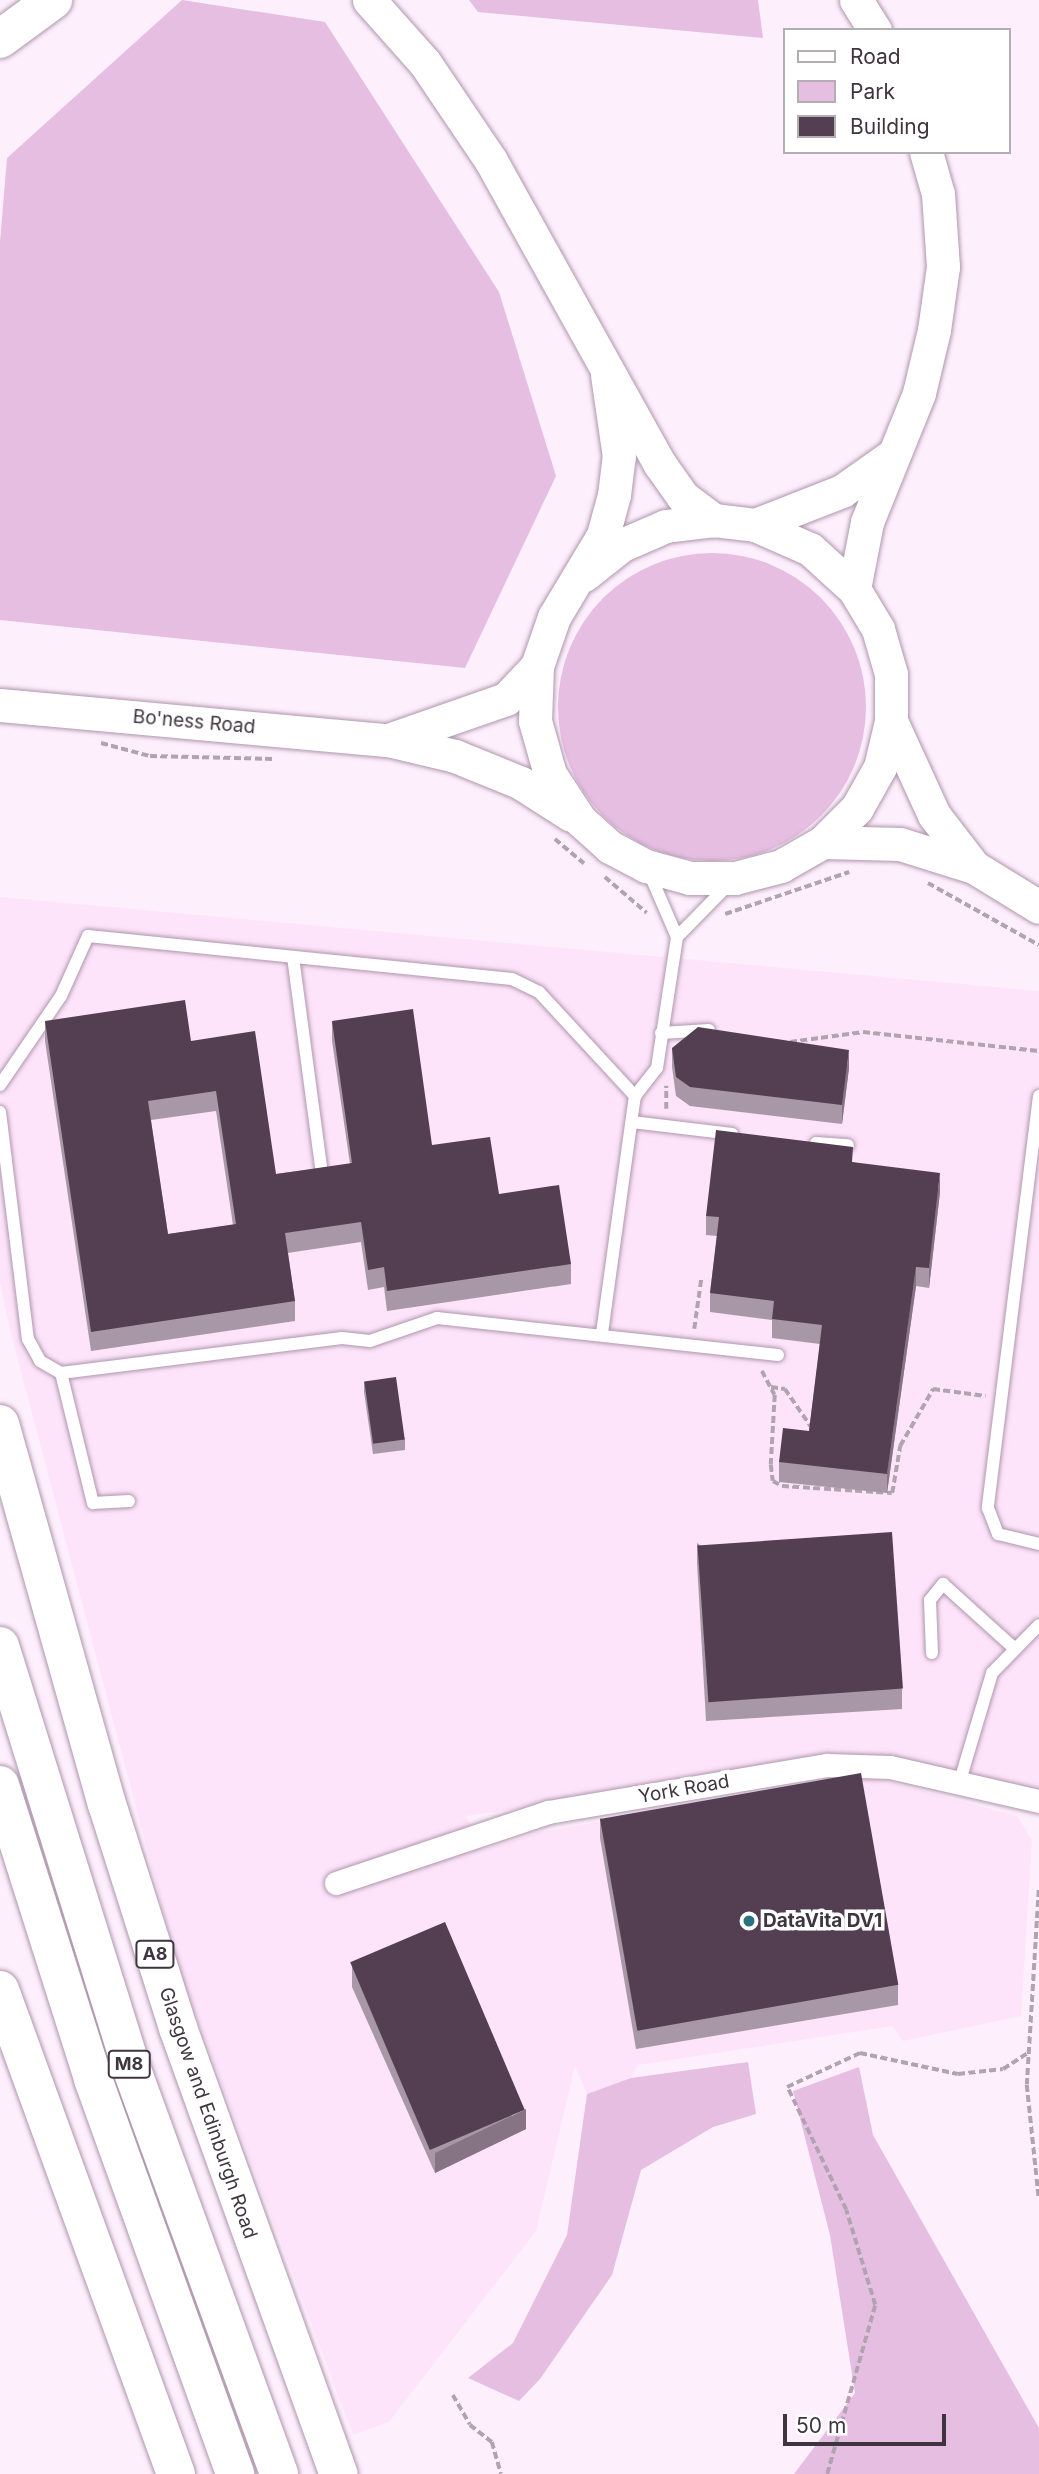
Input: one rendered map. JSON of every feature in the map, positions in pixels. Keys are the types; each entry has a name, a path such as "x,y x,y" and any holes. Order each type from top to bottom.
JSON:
{"highway":[{"path":"0,39 53,0"},
{"name":"Glasgow and Edinburgh Road","path":"0,1424 170,2002 339,2474"},
{"name":"M8","path":"0,1646 131,2067 279,2474"},
{"name":"M8","path":"0,1784 93,2078 235,2474"},
{"path":"0,1990 176,2474"}],"main road":[{"path":"369,0 425,62 491,161 607,375 683,497 714,520"},
{"path":"856,0 874,28"},
{"path":"854,589 867,522 919,393 943,267 937,194 927,154"},
{"path":"580,820 550,774 535,720 537,666 554,617 584,575 603,535 619,457 607,375"},
{"path":"755,525 842,491 893,455"},
{"path":"584,575 622,545 655,531 714,520 755,525 810,549 854,589 884,651 891,721 934,815 974,867"},
{"name":"Bo'ness Road","path":"388,740 506,699 537,666"},
{"name":"Bo'ness Road","path":"0,705 388,740 499,774 580,820 646,866 690,878 735,878 781,866 823,842"},
{"path":"823,842 868,788 891,721"},
{"path":"823,842 900,844 974,867 1039,907"}],"street":[{"name":"York Road","path":"336,1883 548,1812 814,1767 890,1767 1039,1801"}],"lane":[{"path":"602,1333 635,1096 657,1068 677,937 646,866"},
{"path":"677,937 735,878"},
{"path":"0,1085 61,996 88,936 512,979 539,992 635,1096"},
{"path":"293,957 321,1168"},
{"path":"662,1033 709,1030"},
{"path":"1039,1096 988,1508 998,1534 1039,1544"},
{"path":"0,1112 28,1339 40,1361 61,1373 342,1338 370,1341 437,1318 602,1333 778,1355"},
{"path":"632,1122 744,1136"},
{"path":"796,1141 848,1145"},
{"path":"61,1373 83,1482 93,1503 129,1501"},
{"path":"932,1653 930,1600 943,1584 1016,1649"},
{"path":"959,1784 992,1673 1039,1625"}],"path":[{"path":"776,1043 863,1032 1039,1051"},
{"path":"666,1078 665,1109 678,1112"},
{"path":"692,1345 701,1279"},
{"path":"749,1367 760,1369 771,1387 771,1465 773,1481 782,1486 883,1497 892,1493 900,1446 933,1389 1002,1398"},
{"path":"771,1387 785,1389 812,1429 826,1430"},
{"path":"895,1439 900,1446"},
{"path":"1039,1890 1028,2053 1031,2132 1039,2199"},
{"path":"827,2474 875,2305 846,2210 788,2087 860,2053 958,2074 1003,2069 1028,2053"},
{"path":"1031,2132 1039,2131"},
{"path":"453,2395 470,2425 492,2442 501,2474"}],"shaded area":[{"path":"0,897 1039,991 1039,1793 859,1762 466,1816 483,1850 535,1833 867,1776 1017,1816 1032,1840 1021,2016 903,2041 892,2026 638,2065 631,2078 587,2094 575,2066 536,2231 389,2422 353,2435 178,1967 9,1326 0,1283"}],"green space":[{"path":"182,0 325,22 499,292 556,476 465,668 0,620 0,242 7,158"},
{"path":"469,0 758,0 763,38 478,12"},
{"path":"712,553 742,556 771,565 797,579 821,598 840,622 854,648 863,677 866,707 863,737 854,766 840,792 821,816 797,835 771,849 742,858 712,861 682,858 653,849 627,835 603,816 584,792 570,766 561,737 558,707 561,677 570,648 584,622 603,598 627,579 653,565 682,556"},
{"path":"748,2062 756,2114 713,2127 641,2170 612,2275 540,2379 519,2401 468,2378 513,2343 567,2235 587,2094 631,2078"},
{"path":"859,2067 873,2135 1039,2428 1039,2474 794,2474 855,2393 830,2235 793,2091"}],"building":[{"path":"185,1000 191,1041 255,1031 276,1174 352,1163 332,1021 413,1009 432,1145 490,1137 499,1194 559,1185 571,1264 387,1291 384,1267 368,1270 361,1222 285,1233 295,1301 91,1332 45,1021","holes":["216,1091 236,1224 168,1234 148,1101"]},
{"path":"698,1027 849,1050 842,1105 690,1087 676,1077 672,1048"},
{"path":"716,1130 853,1147 852,1162 940,1173 929,1268 916,1267 887,1474 779,1462 783,1428 809,1431 822,1325 772,1319 774,1301 710,1293 719,1217 706,1216"},
{"path":"396,1377 405,1439 373,1444 364,1381"},
{"path":"892,1532 903,1689 708,1702 697,1546"},
{"name":"DataVita DV1","path":"861,1773 898,1985 637,2031 600,1819"},
{"path":"445,1922 525,2110 430,2150 350,1962"}],"place":[{"name":"DataVita DV1","path":"749,1921"}]}
